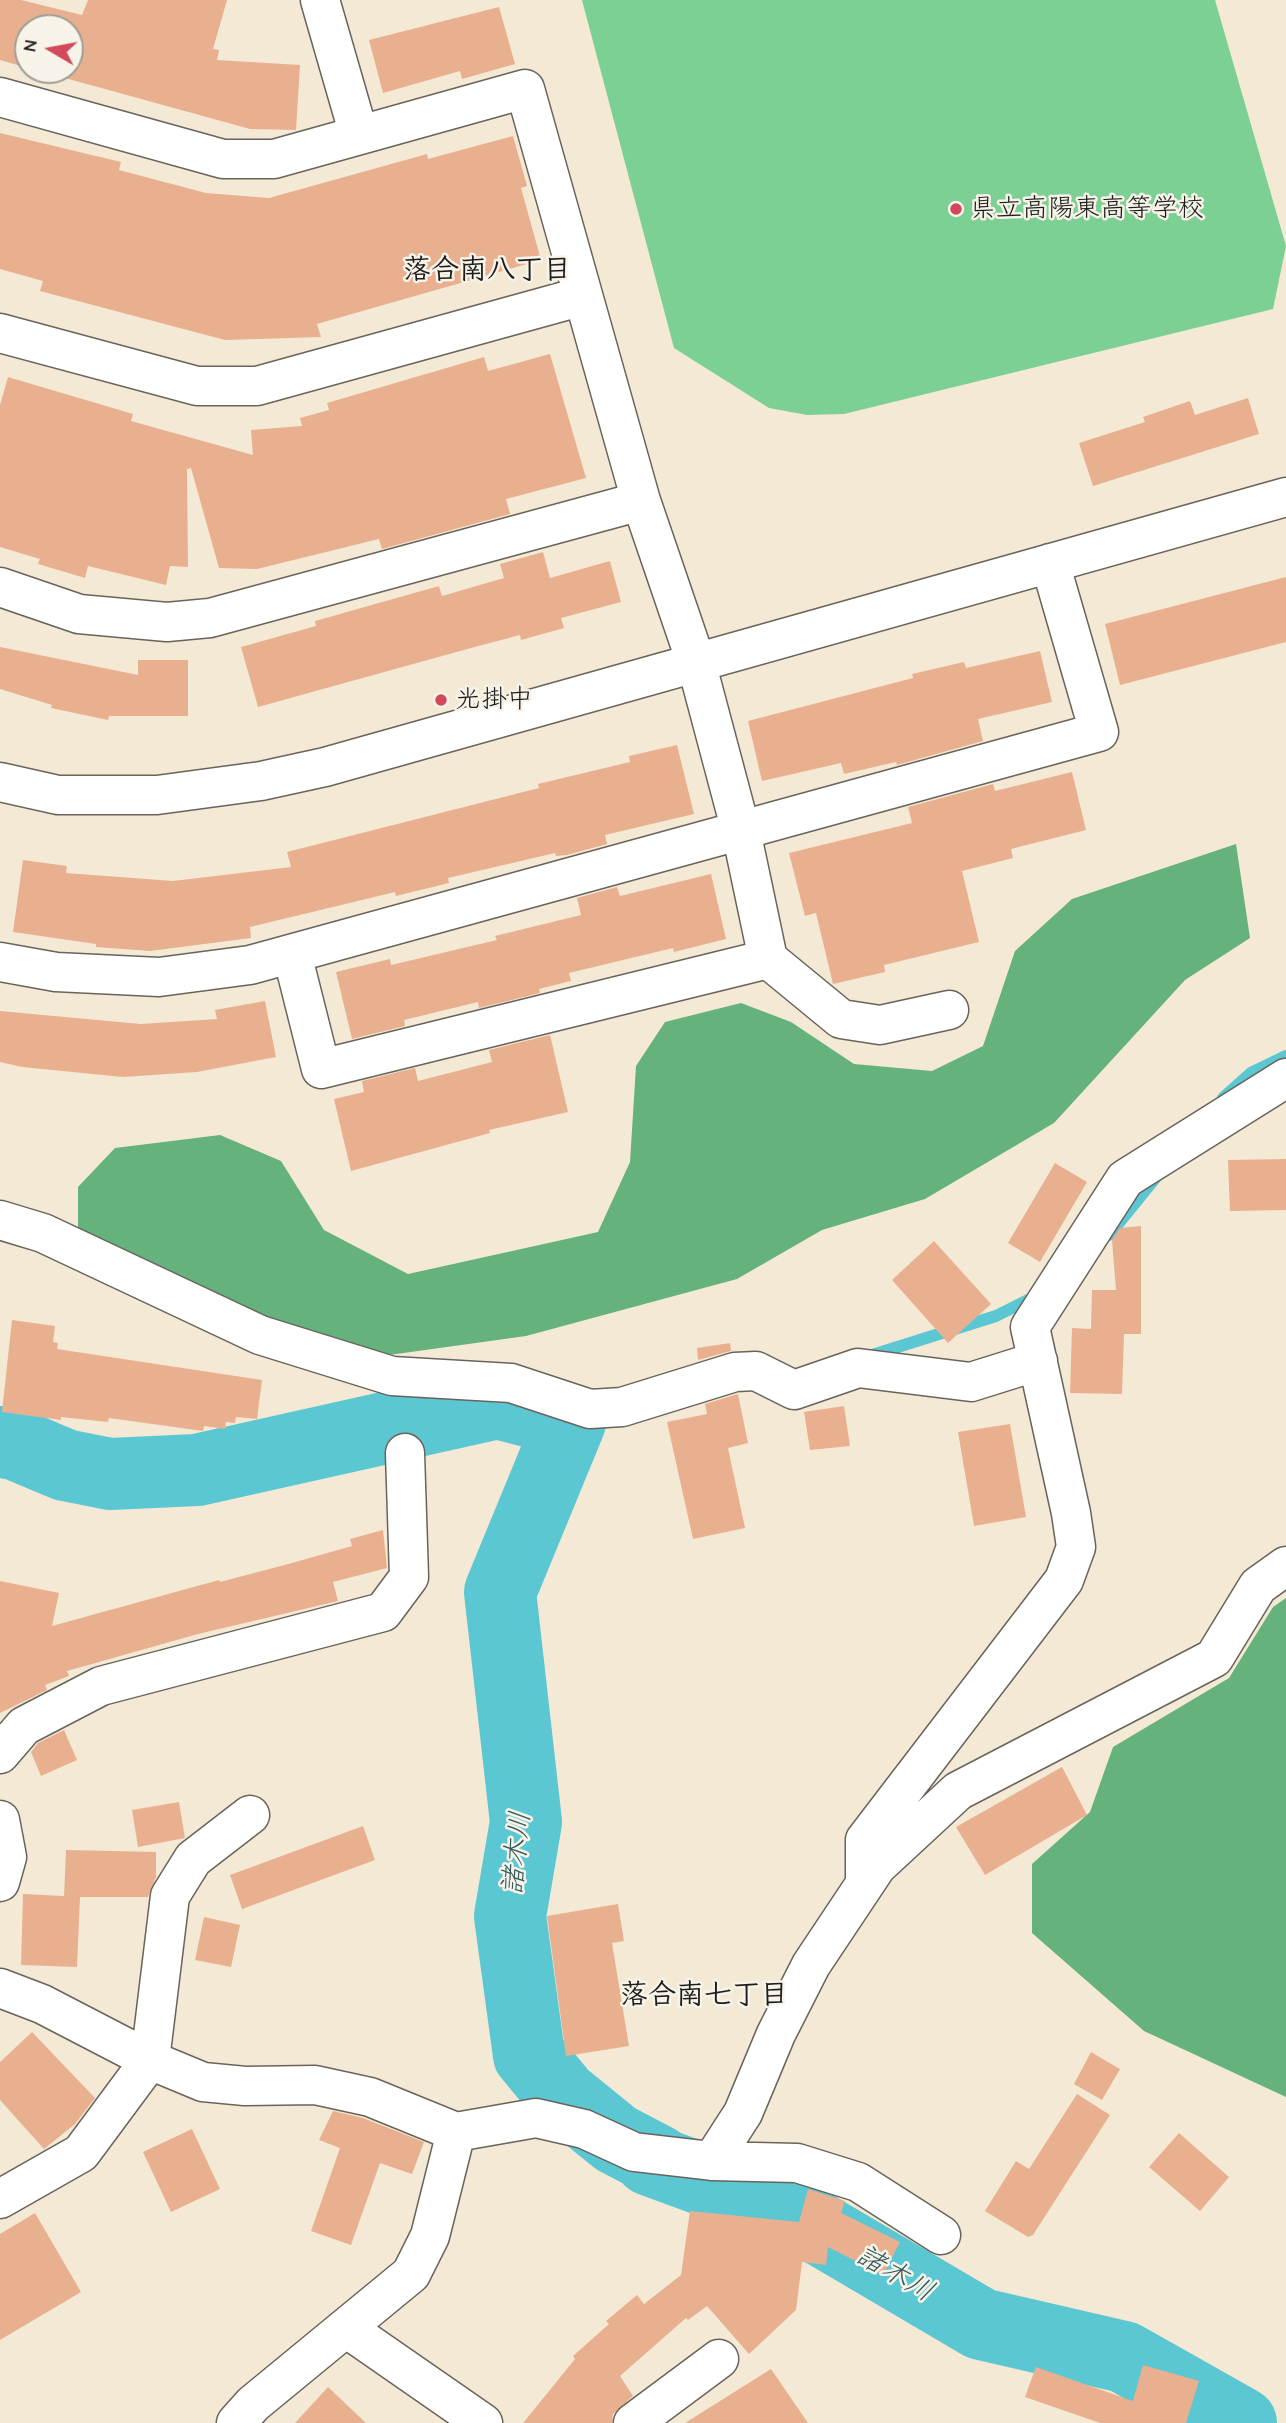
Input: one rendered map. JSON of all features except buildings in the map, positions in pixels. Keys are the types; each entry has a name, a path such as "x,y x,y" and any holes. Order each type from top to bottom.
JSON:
{"street":[{"path":"320,0 359,135"},
{"path":"0,97 223,159 274,159 525,89 641,501 696,662 741,831 768,959 841,1019 880,1025 949,1010"},
{"path":"0,333 197,386 257,386 583,296"},
{"path":"0,782 58,795 144,795 261,780 325,767 1286,497"},
{"path":"0,587 79,614 166,622 209,618 641,501"},
{"path":"0,962 56,972 159,977 250,965 1099,732 1051,562"},
{"path":"292,954 321,1069 768,959"},
{"path":"865,1884 865,1840 1064,1580 1076,1547 1030,1327 1125,1179 1286,1078"},
{"path":"0,1220 43,1233 260,1335 391,1376 511,1383 590,1409 622,1406 735,1372 756,1371 793,1390 858,1368 971,1382 1038,1361"},
{"path":"0,1754 24,1726 101,1686 383,1612 409,1577 405,1453"},
{"path":"712,2161 743,2113 776,2034 811,1965 877,1866 958,1791 1214,1658 1258,1586 1286,1566"},
{"path":"0,2199 81,2153 150,2060 170,1896 193,1859 250,1815"},
{"path":"0,1821 7,1857 0,1882"},
{"path":"0,1988 42,2004 150,2060 203,2082 245,2086 315,2085 370,2097 456,2132 536,2118 584,2129 634,2152 712,2161 797,2163 858,2182 941,2235"},
{"path":"236,2423 253,2404 411,2274 430,2235 456,2132"},
{"path":"346,2328 482,2423"},
{"path":"633,2423 719,2359"}],"green space":[{"name":"県立高陽東高等学校","path":"582,0 1215,0 1286,246 1273,309 844,414 807,415 769,408 674,348"},
{"path":"1236,844 1250,938 1185,980 1054,1123 925,1199 822,1230 737,1279 526,1336 389,1355 238,1314 78,1233 78,1187 115,1148 220,1135 281,1161 324,1230 408,1274 598,1232 630,1162 636,1066 665,1022 741,1003 791,1022 854,1064 932,1071 983,1046 1015,951 1072,899"},
{"path":"1286,1598 1286,2097 1144,2031 1032,1933 1032,1864 1090,1812 1113,1747 1229,1678 1273,1607"}],"waterway":[{"path":"1223,1098 1251,1073 1286,1056"},
{"path":"1109,1235 1157,1176"},
{"path":"869,1356 996,1316 1036,1296"},
{"name":"諸木川","path":"0,1442 15,1444 65,1465 110,1474 197,1470 497,1403 570,1422 500,1592 526,1822 510,1916 529,2055 563,2096 616,2139 658,2161 650,2160 789,2211 981,2324 1124,2357 1241,2423"}],"place":[{"name":"県立高陽東高等学校","path":"956,209"},
{"name":"光掛中","path":"441,700"}],"district":[{"name":"落合南八丁目","path":"487,270"},
{"name":"落合南七丁目","path":"704,1995"}]}
